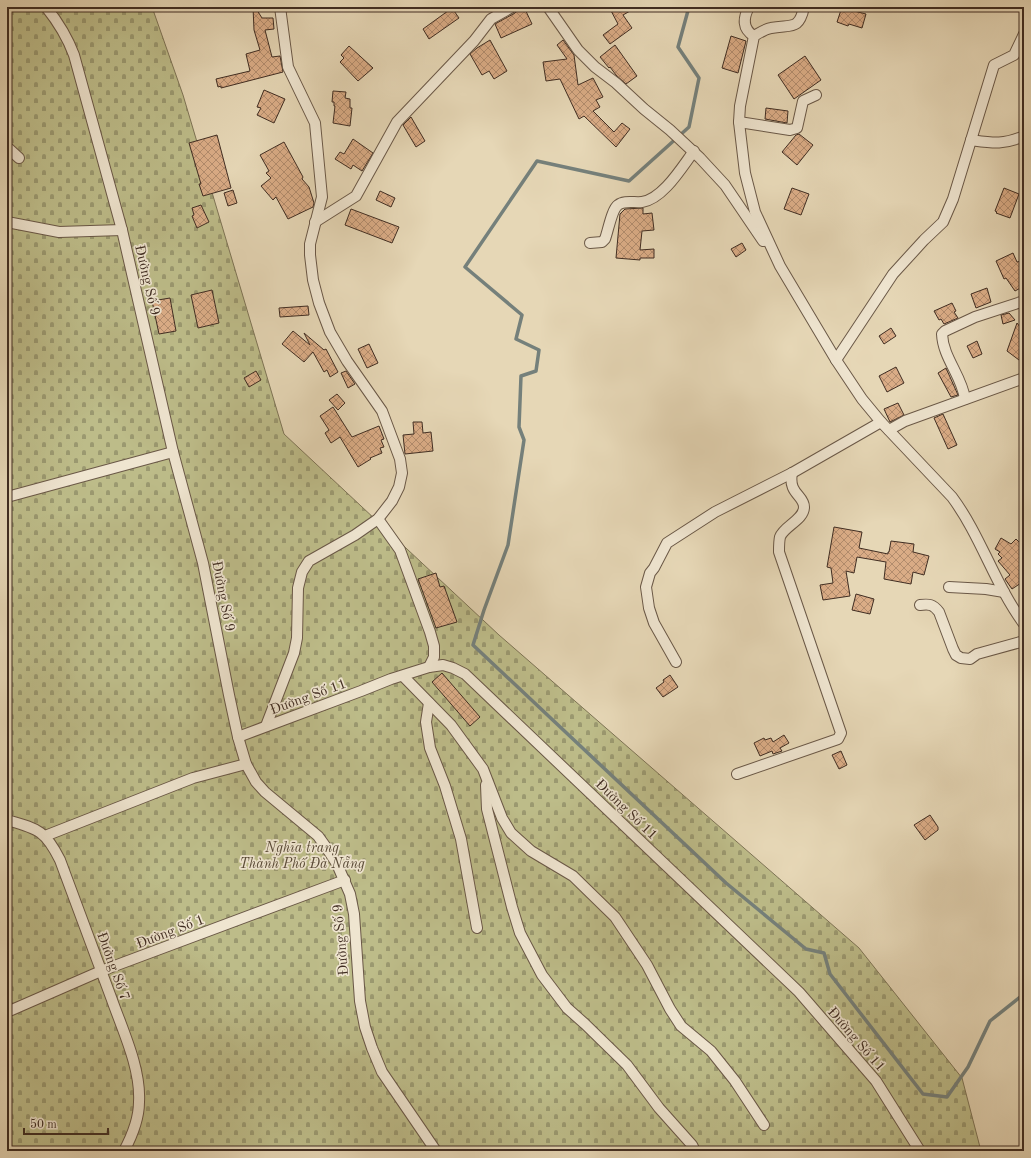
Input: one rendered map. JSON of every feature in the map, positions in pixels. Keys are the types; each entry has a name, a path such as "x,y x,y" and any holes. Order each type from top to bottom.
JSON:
{"street":[{"name":"Đường Số 9","path":"46,7 59,23 68,38 74,55 122,230 173,452 203,563 238,737 246,764 256,782 265,792 318,836 328,850 345,880 354,914 360,1001 365,1027 372,1048 382,1072 436,1151"},
{"path":"266,726 294,653 297,638 298,588 302,572 309,561 355,535 378,519 392,501 399,487 402,474 400,459 382,411 347,361 330,332 313,280 310,244 322,198 315,123 288,67 280,7"},
{"path":"315,222 356,196 397,122 474,41 491,18 512,7"},
{"path":"548,7 578,50 595,67 616,83 644,109 692,149 726,185 780,266 836,360 862,399 881,422 960,507 1004,592 1024,624"},
{"path":"749,7 745,16 745,24 748,32 754,36"},
{"path":"754,36 770,28 798,24 804,7"},
{"path":"836,360 893,274 942,222 953,199 994,65 1014,55 1024,34"},
{"path":"754,36 740,106 739,122 744,173 755,212 780,266"},
{"path":"739,122 790,130 797,128 803,101 816,95"},
{"path":"971,140 998,143 1024,136"},
{"path":"7,147 19,158"},
{"path":"590,243 602,242 614,210 618,204 625,202 642,202 655,196 672,180 692,149"},
{"path":"7,222 59,232 122,230"},
{"path":"965,399 964,389 945,351 942,334 945,331 975,317 1022,304"},
{"path":"889,430 905,421 1024,378"},
{"path":"676,662 654,623 649,608 646,587 650,573 667,543 715,512 792,473 881,422"},
{"path":"7,498 173,452"},
{"path":"737,774 838,739 841,733 779,552 780,536 802,514 804,508 790,481 792,473"},
{"path":"378,519 400,550 430,632 434,646 434,657 429,667"},
{"path":"949,587 986,588 1004,592"},
{"path":"920,605 932,605 936,607 952,649 956,655 961,658 970,659 977,654 1024,642"},
{"name":"Đường Số 11","path":"238,737 362,692 391,679 429,667 443,666 453,668 465,674 799,992 876,1081 920,1151"},
{"path":"403,676 451,726 482,769 502,818 511,833 531,851 573,876 615,918 647,965 670,1009 681,1026 711,1051 736,1081 764,1125"},
{"path":"429,703 426,722 430,748 445,786 461,839 477,928"},
{"path":"45,836 193,778 246,764"},
{"path":"486,779 487,809 512,907 520,933 542,975 568,1008 627,1065 645,1091 692,1145 695,1151"},
{"name":"Đường Số 7","path":"7,820 26,826 45,836 54,847 125,1036 138,1082 140,1102 132,1136 124,1151"},
{"name":"Đường Số 1","path":"7,1012 101,971 345,880"}],"green space":[{"name":"Nghĩa trang Thành Phố Đà Nẵng","path":"7,7 152,7 183,95 284,434 499,635 859,948 962,1078 981,1151 7,1151"}],"building":[{"path":"253,7 255,7 262,18 273,18 274,29 265,30 272,57 280,56 283,72 221,88 221,86 218,87 216,79 250,71 246,54 260,50 254,30"},
{"path":"520,7 524,7 532,24 501,38 495,24 515,13"},
{"path":"609,7 637,7 623,15 632,28 610,44 603,35 618,24"},
{"path":"842,7 855,7 854,11 866,14 862,28 849,24 848,26 837,22"},
{"path":"452,8 459,18 429,39 423,29"},
{"path":"731,36 746,41 738,73 722,68"},
{"path":"490,40 507,71 494,79 489,71 482,75 470,54"},
{"path":"563,40 574,55 578,85 593,78 603,97 596,100 600,107 593,111 614,132 622,123 630,129 616,147 584,116 579,119 560,79 546,81 543,62 567,59 557,45"},
{"path":"615,45 637,76 626,84 600,57"},
{"path":"349,46 373,68 358,81 340,62 344,58 341,55"},
{"path":"805,56 821,80 794,99 778,75"},
{"path":"264,90 285,99 274,123 257,115 261,108 257,107"},
{"path":"333,91 346,92 345,98 350,99 350,108 352,108 350,126 333,123 335,106 334,102 332,102"},
{"path":"766,108 788,111 787,123 765,119"},
{"path":"411,117 425,141 416,147 403,125"},
{"path":"799,134 813,145 797,165 782,152 796,135"},
{"path":"217,135 231,188 203,196 189,143"},
{"path":"353,139 373,153 362,171 353,165 351,169 335,159 340,152 344,154"},
{"path":"284,142 303,177 302,179 309,187 314,203 313,207 288,219 276,197 273,200 261,186 271,178 266,173 269,171 260,155"},
{"path":"792,188 809,194 801,215 784,209"},
{"path":"1004,188 1019,194 1010,218 996,213 997,212 995,211"},
{"path":"233,190 237,203 228,206 224,193"},
{"path":"380,191 395,198 391,207 376,200"},
{"path":"201,205 209,222 197,228 192,216 194,215 192,208"},
{"path":"643,208 643,214 652,213 654,230 642,231 640,250 654,249 654,258 640,258 640,260 616,258 620,214 625,209"},
{"path":"351,209 399,227 392,243 345,225"},
{"path":"742,243 746,250 736,257 731,249"},
{"path":"1013,253 1017,262 1021,261 1024,268 1024,286 1015,291 1006,278 1004,279 996,261"},
{"path":"987,288 991,302 976,308 971,294"},
{"path":"212,290 219,323 198,328 191,295"},
{"path":"170,298 176,331 159,334 152,301"},
{"path":"952,303 956,311 954,312 958,318 944,324 941,319 939,320 934,311"},
{"path":"308,306 309,315 280,317 279,308"},
{"path":"1009,313 1015,320 1003,324 1001,315"},
{"path":"1017,323 1024,332 1024,349 1019,360 1007,351"},
{"path":"891,328 896,336 884,344 879,336"},
{"path":"293,331 310,345 304,333 324,350 326,349 338,372 330,377 327,370 324,372 313,352 304,362 282,344"},
{"path":"977,341 982,354 973,358 967,346"},
{"path":"369,344 378,363 367,368 358,349"},
{"path":"896,367 904,383 887,392 879,376"},
{"path":"946,368 958,395 951,397 938,373"},
{"path":"256,371 261,380 249,387 244,378"},
{"path":"346,371 355,384 348,388 341,373"},
{"path":"337,394 345,403 338,410 329,400"},
{"path":"898,403 904,415 890,422 884,409"},
{"path":"333,407 352,437 379,426 384,439 381,440 384,447 380,448 382,453 370,458 371,459 358,467 340,437 331,443 325,433 329,430 320,416"},
{"path":"943,414 957,445 948,449 934,418"},
{"path":"413,422 422,422 423,433 431,432 433,451 405,454 403,435 414,434"},
{"path":"834,527 862,532 859,548 888,554 891,541 914,544 913,552 929,556 924,575 913,572 911,584 884,579 886,562 857,557 854,573 846,571 850,596 823,600 820,585 833,583 831,568 827,567"},
{"path":"1001,538 1011,544 1016,539 1024,547 1024,581 1012,589 1005,579 1010,575 998,561 1002,558 998,554 1000,552 995,549"},
{"path":"436,573 440,587 444,586 457,622 436,628 418,579"},
{"path":"856,594 874,599 870,614 852,610"},
{"path":"442,673 480,717 470,726 432,682"},
{"path":"670,675 678,687 663,697 656,688"},
{"path":"784,735 789,743 780,748 782,751 773,754 772,751 760,756 754,743 764,738 765,740 771,738 773,742"},
{"path":"841,751 847,765 839,769 832,755"},
{"path":"930,815 938,827 938,830 925,840 914,825"}],"waterway":[{"path":"689,7 678,47 699,78 689,127 629,181 537,161 465,267 522,315 516,339 539,350 536,371 521,376 519,427 524,440 508,545 473,645 726,883 806,949 824,953 830,974 923,1094 947,1097 968,1067 990,1021 1024,994"}]}
